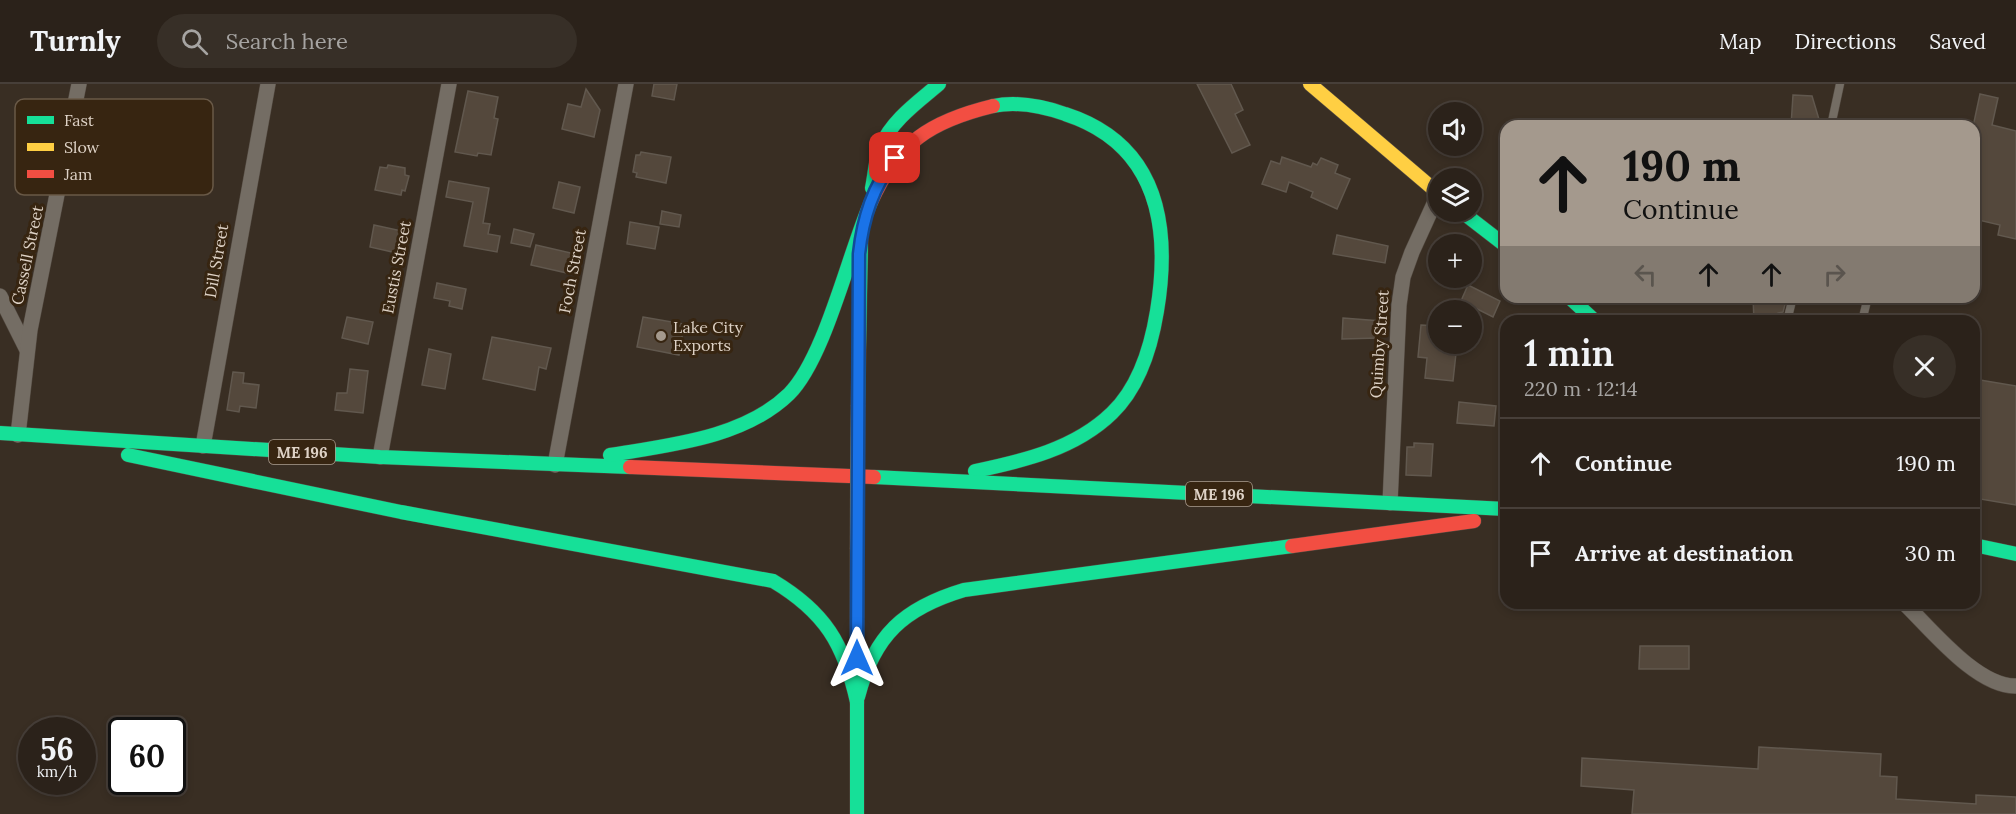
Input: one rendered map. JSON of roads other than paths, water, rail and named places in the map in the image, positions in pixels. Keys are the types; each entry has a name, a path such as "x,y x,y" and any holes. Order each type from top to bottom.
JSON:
{"main road":[{"path":"857,809 859,254 865,214 881,147 902,117 939,84"},
{"path":"1310,84 1428,185"},
{"path":"555,465 704,438 750,421 790,393 807,367 833,308 874,191 887,168 904,148 924,132 971,110 1009,104 1035,105 1060,112 1096,128 1116,144 1134,164 1159,209 1163,243 1161,291 1148,354 1127,395 1113,413 1091,431 1067,444 1022,462 932,480"},
{"path":"1475,222 1500,241"},
{"path":"1576,303 1588,315"},
{"name":"ME 196","path":"0,433 380,457 932,480 1500,509"},
{"path":"50,436 222,477 773,581 796,593 831,630 847,660 857,702"},
{"path":"857,702 868,660 884,634 911,611 937,596 964,590 1274,546 1500,518"},
{"path":"1980,546 2016,554"}],"street":[{"name":"Cassell Street","path":"76,99 79,84"},
{"name":"Dill Street","path":"203,446 212,384 268,84"},
{"name":"Eustis Street","path":"380,457 449,84"},
{"name":"Foch Street","path":"555,465 626,84"},
{"name":"Cassell Street","path":"18,435 27,350 57,195"},
{"name":"Quimby Street","path":"1389,503 1398,317 1403,277 1428,218"},
{"path":"0,296 27,350"},
{"path":"1910,609 1981,675 2000,685 2016,686"}],"lane":[{"path":"1832,120 1840,84"}],"place":[{"name":"Lake City Exports","path":"661,336"}]}
